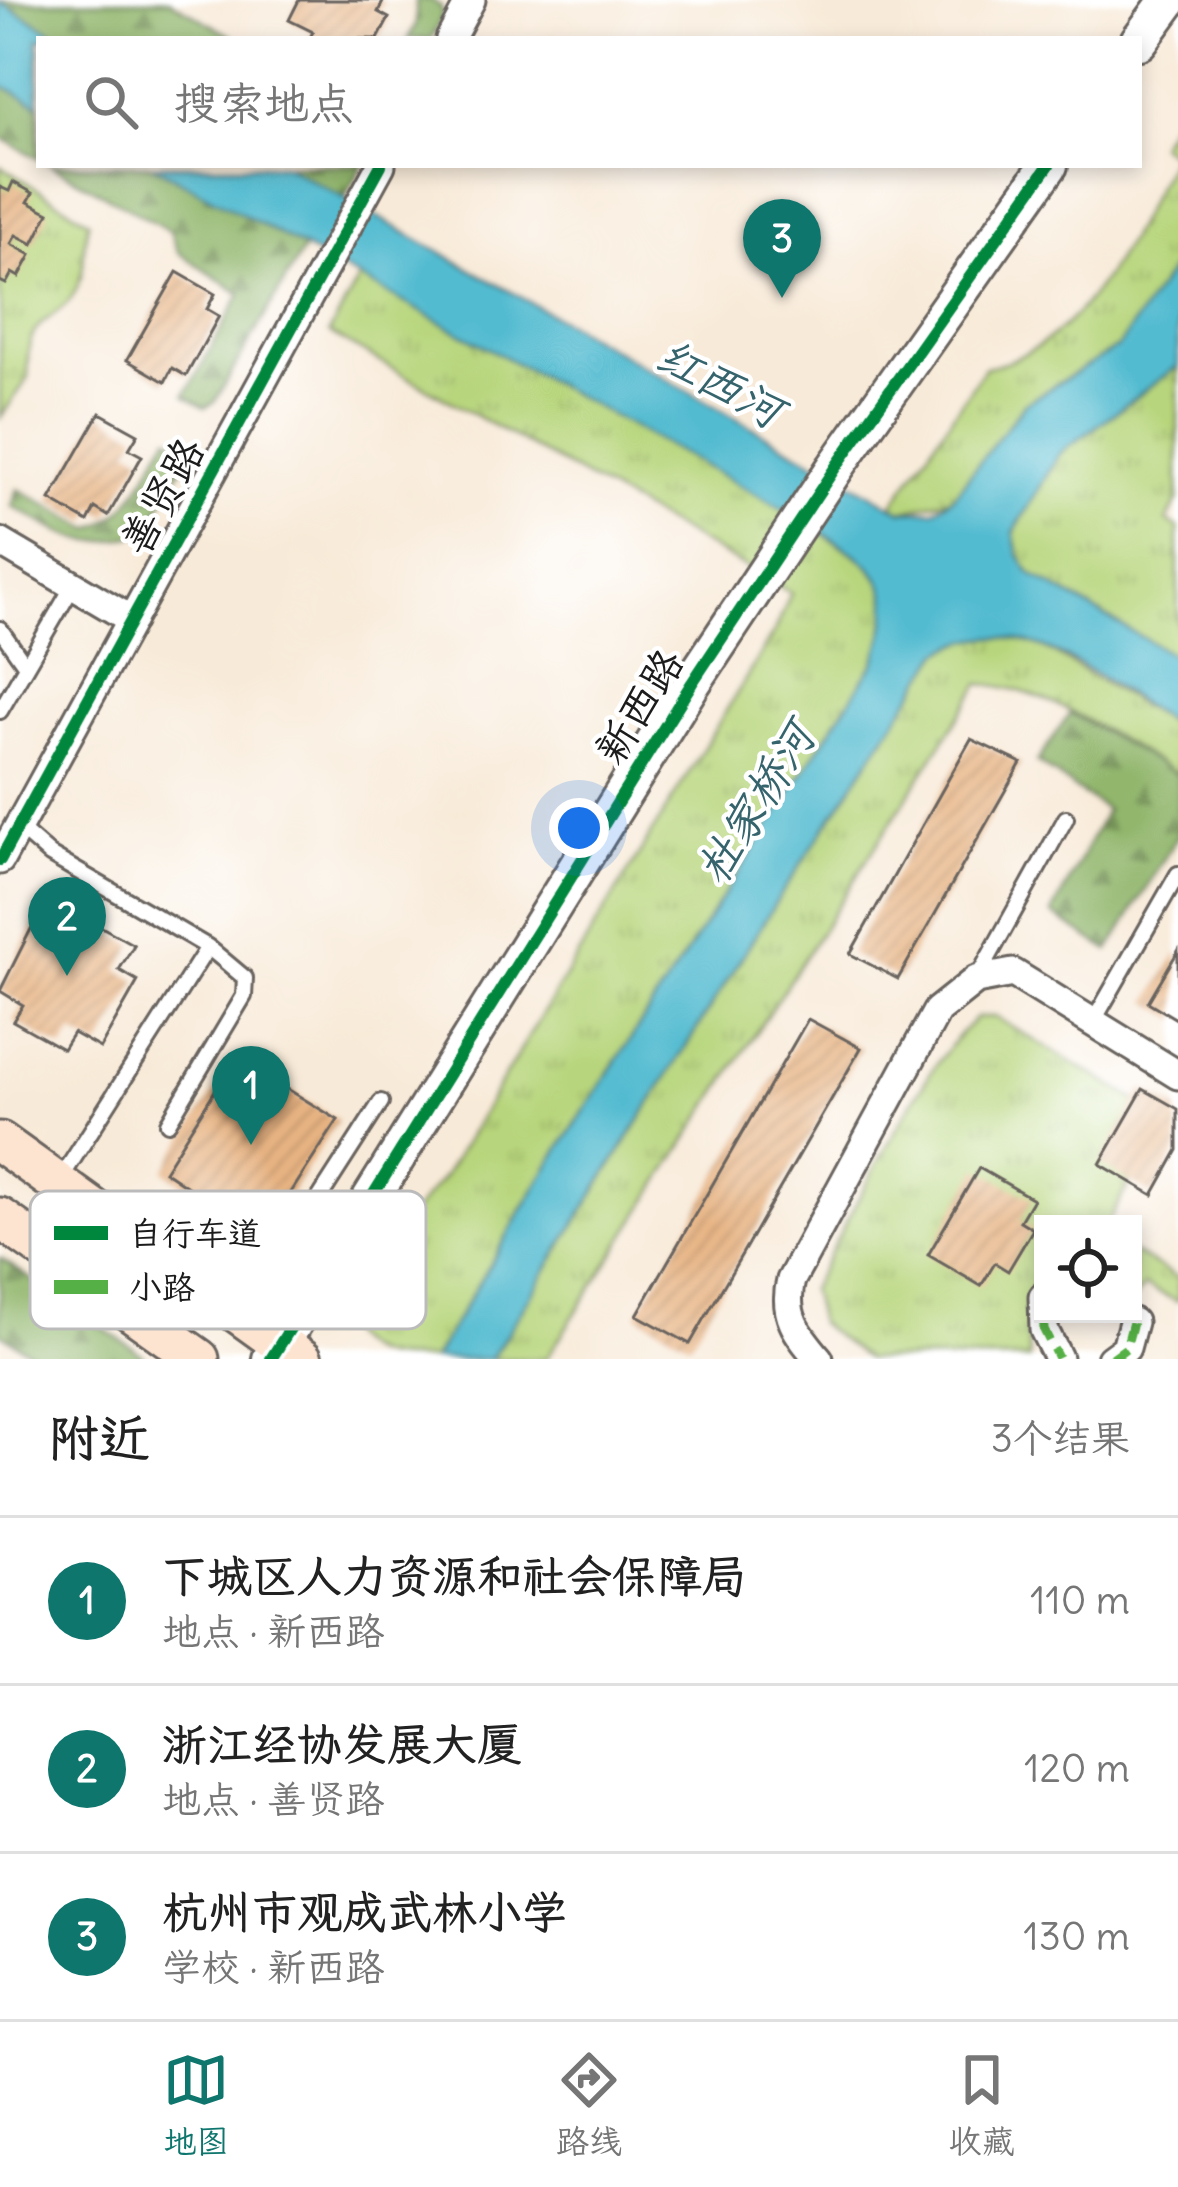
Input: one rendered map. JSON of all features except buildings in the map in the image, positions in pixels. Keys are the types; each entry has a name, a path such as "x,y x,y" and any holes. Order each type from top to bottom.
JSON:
{"main road":[{"path":"0,1142 69,1191"},
{"path":"0,1218 30,1239"},
{"path":"157,1329 199,1359"},
{"path":"257,1329 285,1354"}],"street":[{"path":"452,36 471,0"},
{"path":"1142,37 1169,0"},
{"name":"善贤路","path":"0,860 379,168"},
{"name":"新西路","path":"384,1191 692,683 835,468 1047,168"},
{"path":"0,542 132,620"},
{"path":"819,1359 791,1324 786,1300 791,1280 937,1011 976,980 1013,973 1178,1076"},
{"path":"1044,1323 1059,1359"},
{"path":"1112,1359 1126,1348 1133,1323"}],"lane":[{"path":"0,711 74,586"},
{"path":"0,629 26,665"},
{"path":"976,980 1066,818"},
{"path":"18,827 50,856 208,946 245,978 244,996 168,1123"},
{"path":"1093,1022 1178,874"},
{"path":"58,1183 208,946"},
{"path":"324,1191 382,1102"}],"green space":[{"path":"170,0 231,36 60,36 0,2"},
{"path":"416,0 432,0 441,7 442,17 432,36 410,36 416,24"},
{"path":"0,84 36,103 36,157 0,137"},
{"path":"1178,111 1178,259 1118,347 1024,404 952,498 902,511 892,506 985,367 1020,356 1050,338 1100,285 1173,155 1158,144"},
{"path":"0,166 89,221 75,293 38,327 28,354 29,377 0,418"},
{"path":"56,168 158,168 305,247 214,403 205,407 185,395 241,294 178,252 170,231"},
{"path":"290,168 361,168 344,199"},
{"path":"361,276 796,516 874,567 890,594 889,625 874,663 553,1159 433,1359 369,1352 344,1329 426,1329 426,1197 444,1176 777,627 791,593 329,333"},
{"path":"1178,366 1178,500 1167,521 1178,528 1178,658 1031,574 1018,555 1014,532 1059,454"},
{"path":"168,436 192,450 146,531 91,541 62,533 12,506 18,489 91,529 128,503"},
{"path":"999,634 1040,645 1178,728 1178,775 1058,706 980,684 546,1359 491,1359 776,902 940,653 964,638"},
{"path":"1070,713 1178,775 1178,835 1109,951 1052,914 1106,810 1037,762"},
{"path":"978,1017 995,1017 1165,1117 1112,1215 1034,1215 1034,1283 1027,1305 1029,1359 866,1359 818,1323 810,1289 888,1143 957,1037"},
{"path":"1142,1257 1178,1278 1178,1302 1144,1286"},
{"path":"0,1258 30,1278 30,1329 105,1329 145,1359 41,1359 0,1333"}],"water":[{"path":"0,2 60,36 36,36 36,103 0,84"},
{"path":"158,168 290,168 902,511 934,510 952,498 1024,404 1118,347 1178,259 1178,366 1059,454 1014,532 1019,555 1031,574 1178,658 1178,728 1094,673 1032,644 1001,637 970,640 940,653 776,902 491,1359 433,1359 553,1159 874,663 884,632 884,589 861,559 796,516"}],"marked path":[{"path":"1044,1323 1058,1358"},
{"path":"1111,1359 1126,1348 1133,1323"}],"cycle path":[{"path":"0,860 379,168"},
{"path":"376,1191 692,683 835,468 1047,168"},
{"path":"271,1359 290,1329"}],"place":[{"name":"杭州市观成武林小学","path":"782,298"},
{"name":"浙江经协发展大厦","path":"67,976"},
{"name":"下城区人力资源和社会保障局","path":"251,1145"}],"water label":[{"name":"红西河","path":"720,383"},
{"name":"杜家桥河","path":"755,803"}]}
